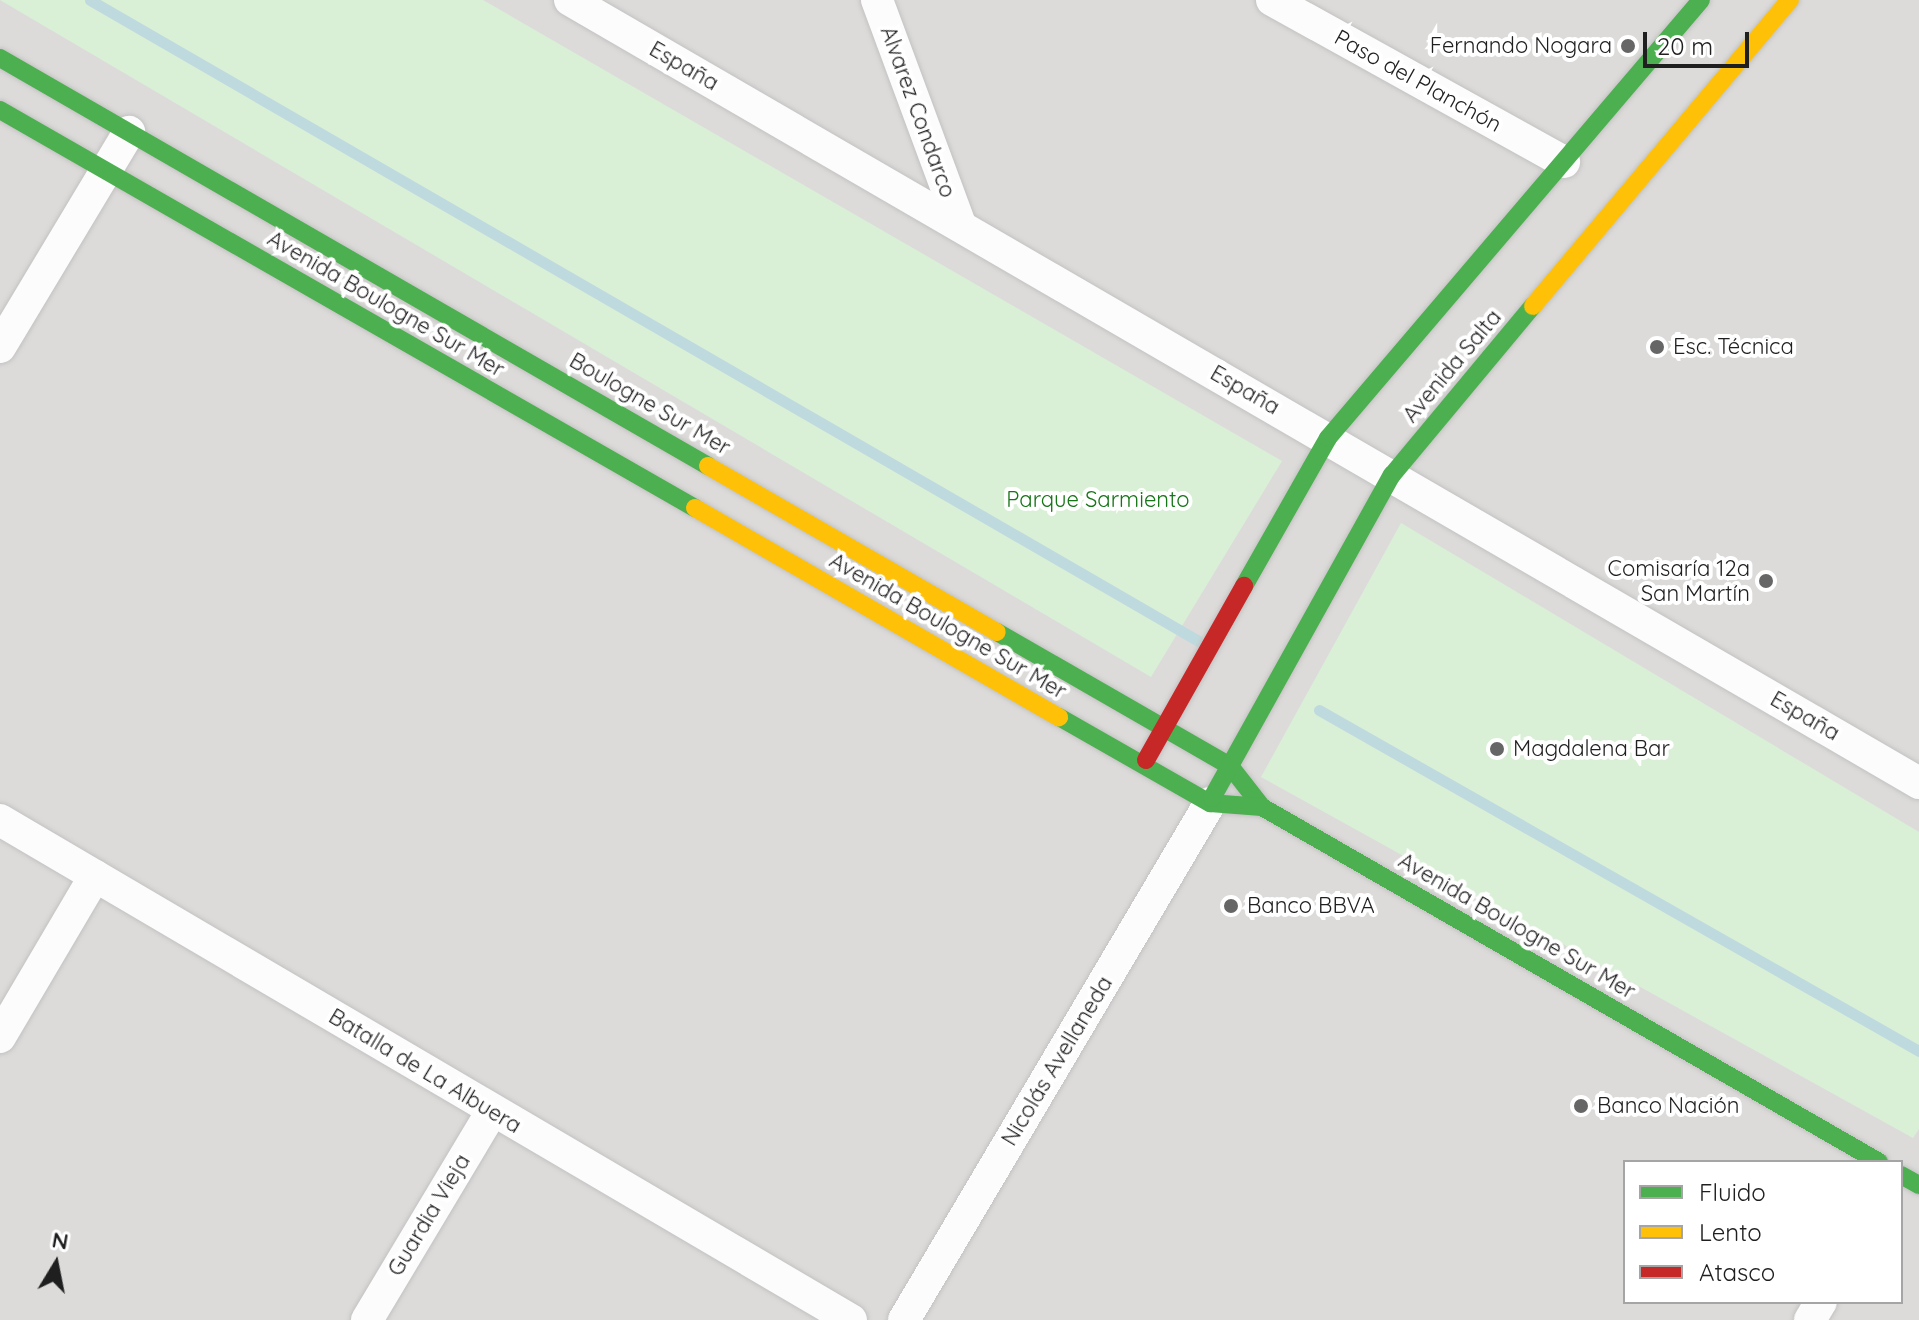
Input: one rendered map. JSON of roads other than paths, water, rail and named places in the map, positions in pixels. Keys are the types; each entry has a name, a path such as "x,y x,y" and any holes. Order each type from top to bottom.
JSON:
{"main road":[{"path":"1143,765 1328,438 1701,0"},
{"name":"Avenida Salta","path":"1210,803 1392,475 1790,0"},
{"name":"Boulogne Sur Mer","path":"0,58 1230,766 1262,807"},
{"name":"Avenida Boulogne Sur Mer","path":"0,110 1210,803 1262,807 1881,1160"}],"street":[{"name":"España","path":"570,0 1919,783"},
{"name":"Alvarez Condarco","path":"877,0 960,224"},
{"name":"Paso del Planchón","path":"1272,0 1564,162"},
{"path":"0,347 129,132"},
{"name":"Nicolás Avellaneda","path":"904,1320 1210,803"},
{"name":"Batalla de La Albuera","path":"0,820 851,1320"},
{"path":"0,1037 95,876"},
{"name":"Guardia Vieja","path":"367,1320 492,1111"}],"waterway":[{"path":"90,0 1200,642"},
{"path":"1319,710 1919,1051"}],"place":[{"name":"Fernando Nogara","path":"1628,46"},
{"name":"Esc. Técnica","path":"1657,347"},
{"name":"Comisaría 12a San Martín","path":"1766,581"},
{"name":"Magdalena Bar","path":"1497,749"},
{"name":"Banco BBVA","path":"1231,906"},
{"name":"Banco Nación","path":"1581,1106"}],"park label":[{"name":"Parque Sarmiento","path":"1098,500"}]}
